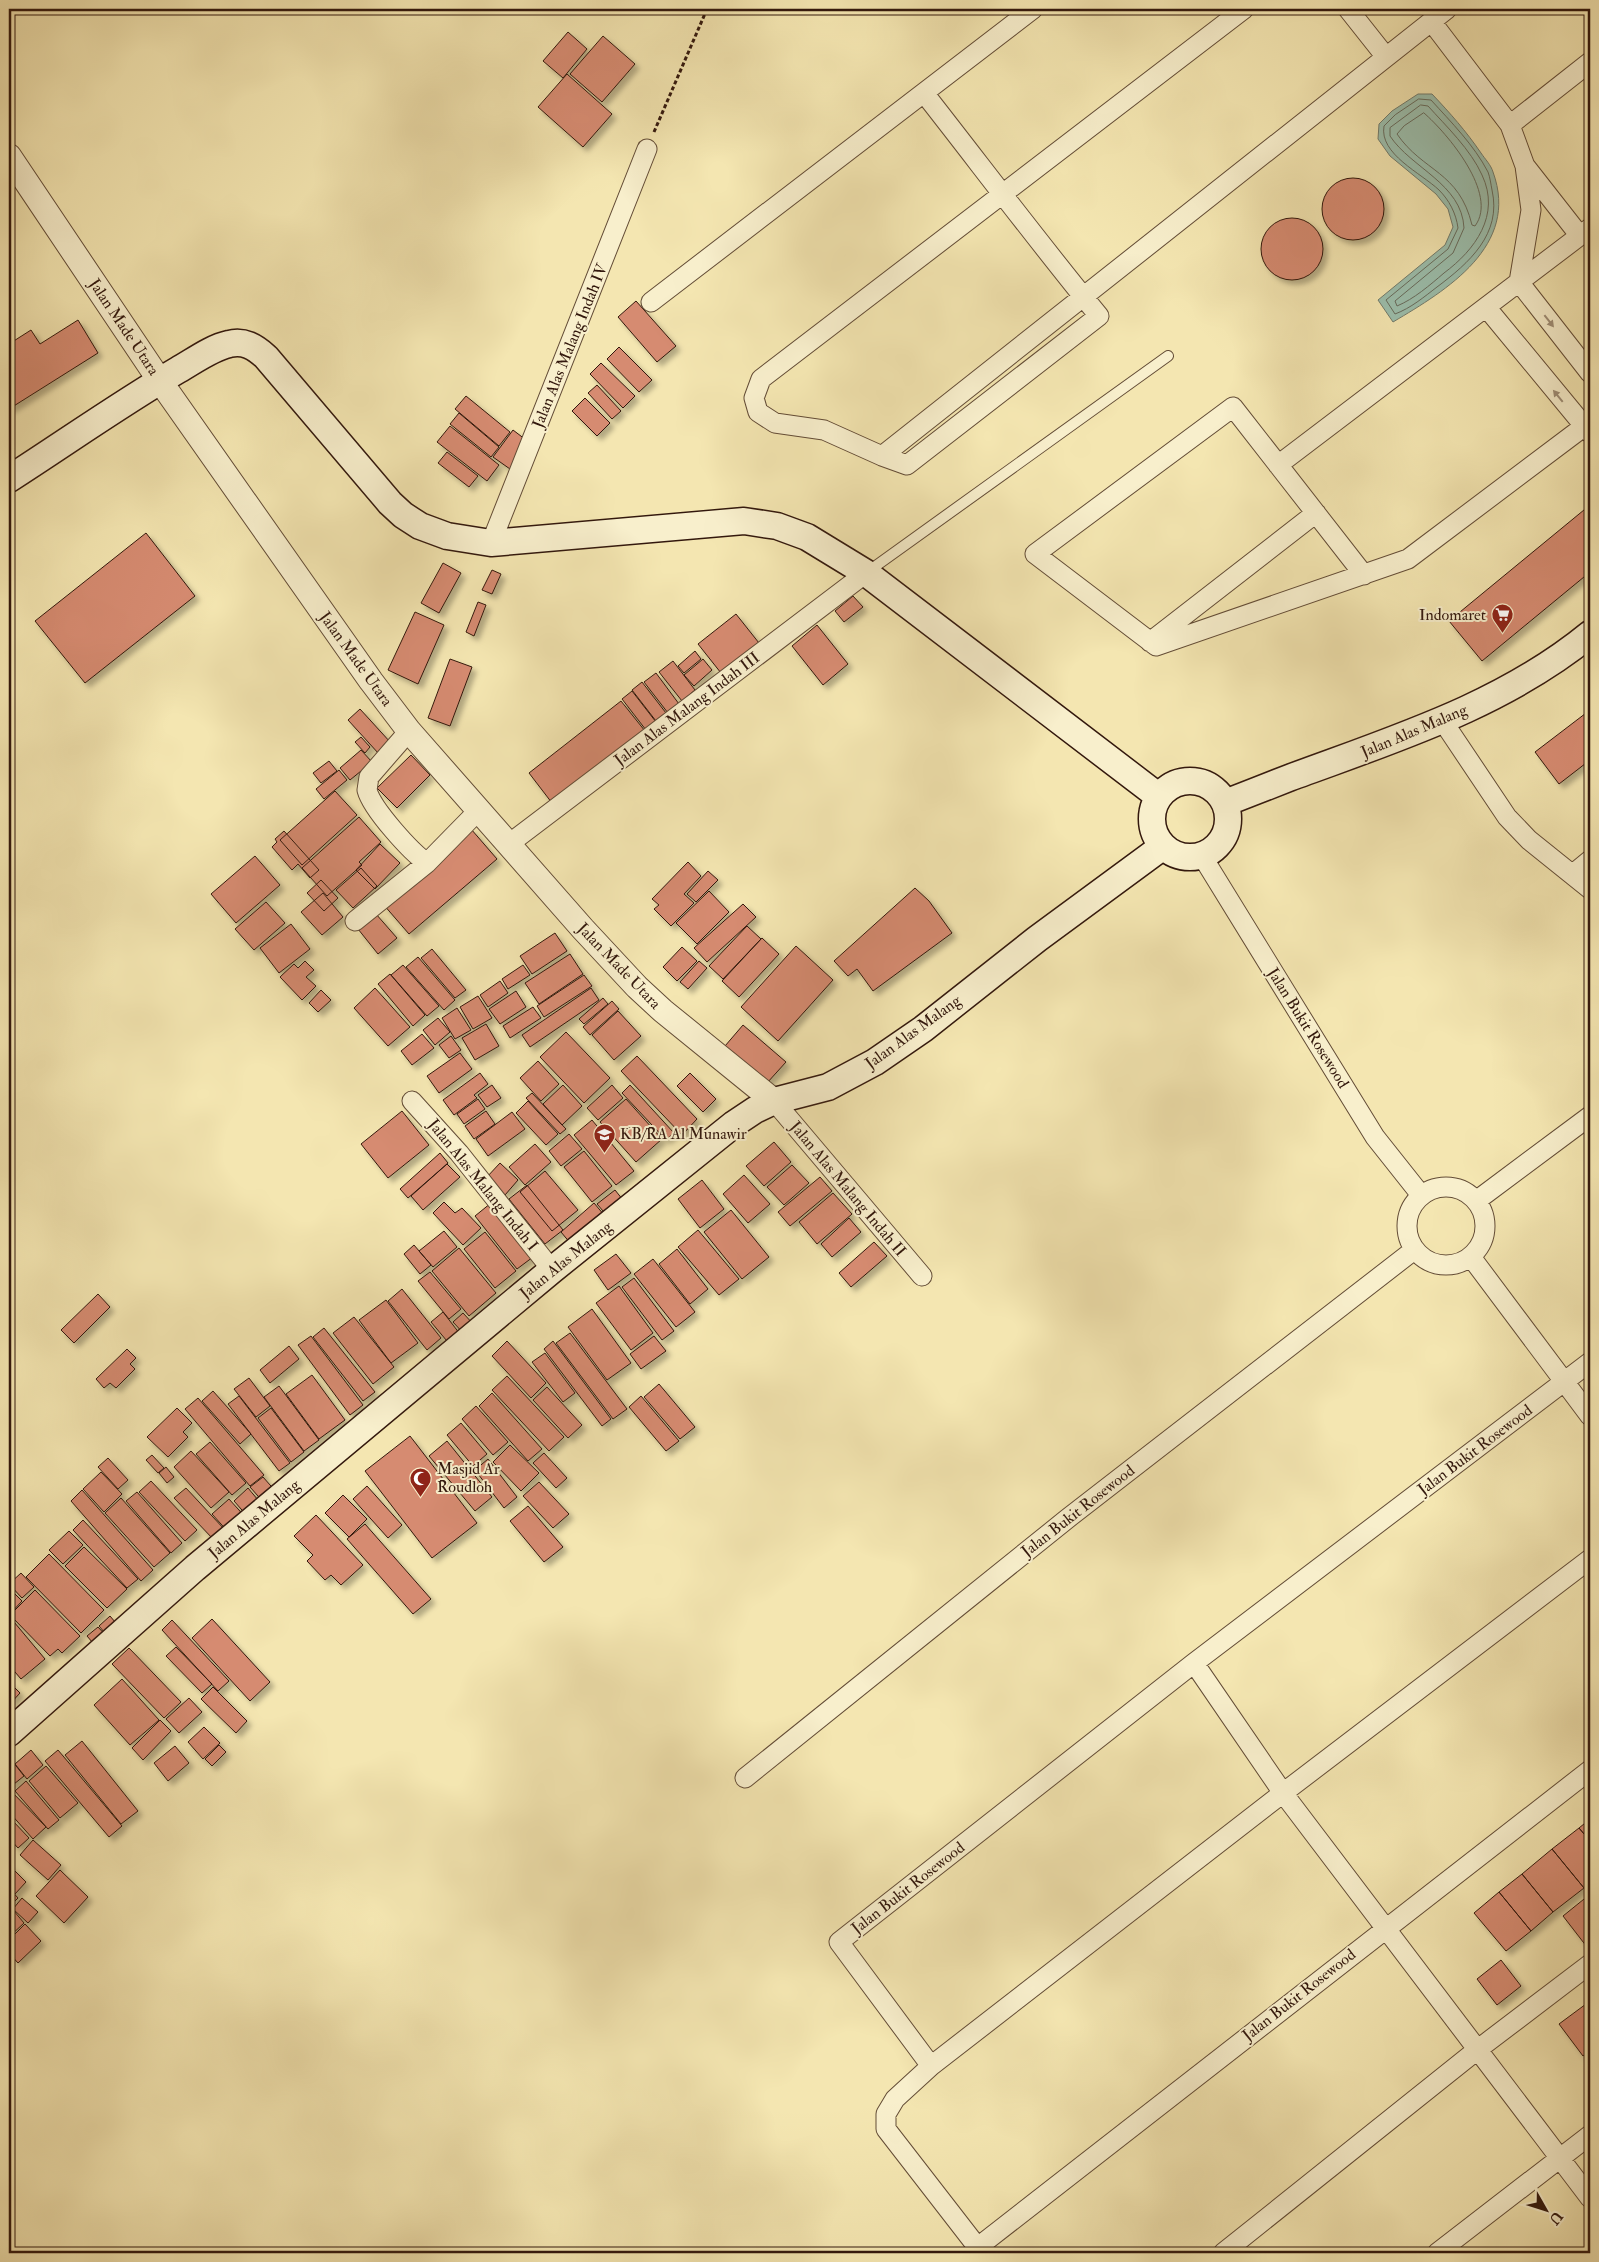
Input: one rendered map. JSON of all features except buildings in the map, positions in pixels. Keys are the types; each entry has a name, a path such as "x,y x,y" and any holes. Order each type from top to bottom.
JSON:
{"main road":[{"path":"9,479 160,381 225,345 243,343 256,348 275,366 390,503 403,515 420,526 447,536 491,543 744,521 778,526 807,537 866,573 1158,796"},
{"name":"Jalan Alas Malang","path":"1225,803 1289,778 1365,752 1508,690 1590,634"},
{"path":"1194,780 1213,787 1225,803 1228,824 1219,844 1202,856 1181,857 1162,846 1151,822 1158,796 1174,784 1194,780"},
{"name":"Jalan Alas Malang","path":"9,1733 194,1568 552,1270 734,1124 755,1110 774,1101 828,1087 875,1062 923,1029 1121,874 1162,846"}],"street":[{"path":"651,302 1034,9"},
{"path":"924,93 1003,194 1083,296 1099,316 906,465 824,430 775,423 758,412 754,398 761,379 1003,194 1244,9"},
{"path":"1348,9 1386,57"},
{"path":"882,456 1447,9"},
{"path":"1431,21 1510,125 1525,166 1531,210 1519,282 1590,373"},
{"path":"1510,125 1590,62"},
{"name":"Jalan Alas Malang Indah IV","path":"491,543 647,149"},
{"name":"Jalan Made Utara","path":"9,156 160,381 371,681 409,731 478,811 637,987 663,1011 774,1101"},
{"path":"1278,465 1585,232 1525,166"},
{"path":"1364,575 1233,408 1035,554 1156,646 1364,575 1408,559 1588,427 1486,307"},
{"path":"1150,642 1316,513"},
{"name":"Jalan Alas Malang Indah III","path":"509,844 866,573"},
{"path":"1442,720 1507,816 1529,840 1590,889"},
{"path":"409,731 370,777 367,790 377,810 410,849 427,863"},
{"path":"355,921 427,863 478,811"},
{"name":"Jalan Bukit Rosewood","path":"1202,856 1375,1137 1421,1195"},
{"path":"1572,874 1590,860"},
{"name":"Jalan Alas Malang Indah I","path":"412,1100 459,1153 552,1270"},
{"name":"Jalan Alas Malang Indah II","path":"774,1101 922,1276"},
{"path":"1476,1201 1590,1116"},
{"path":"1450,1187 1464,1191 1476,1201 1484,1214 1485,1230 1481,1245 1471,1257 1447,1266 1434,1264 1423,1259 1414,1250 1407,1236 1406,1221 1412,1206 1421,1195 1434,1188 1450,1187"},
{"name":"Jalan Bukit Rosewood","path":"745,1778 1067,1519 1414,1250"},
{"path":"1471,1257 1590,1416"},
{"name":"Jalan Bukit Rosewood","path":"931,2066 839,1942 1194,1664 1590,1362"},
{"name":"Jalan Bukit Rosewood","path":"1590,1559 1283,1793 931,2066 895,2098 886,2114 886,2129 980,2250 1384,1929 1590,1770"},
{"path":"1194,1664 1283,1793 1384,1929 1590,2198"},
{"path":"1223,2253 1477,2050 1590,1964"},
{"path":"1437,2253 1590,2134"}],"lane":[{"path":"866,573 1168,356"}],"path":[{"path":"647,149 707,9"}],"water":[{"path":"1418,94 1432,94 1464,130 1489,164 1493,172 1499,198 1496,222 1487,244 1473,263 1435,295 1393,322 1378,300 1445,245 1453,227 1448,209 1436,194 1390,156 1378,139 1379,124 1392,111"}],"place":[{"name":"Indomaret","path":"1502,634"},
{"name":"KB/RA Al Munawir","path":"604,1153"},
{"name":"Masjid Ar Roudloh","path":"421,1497"}]}
